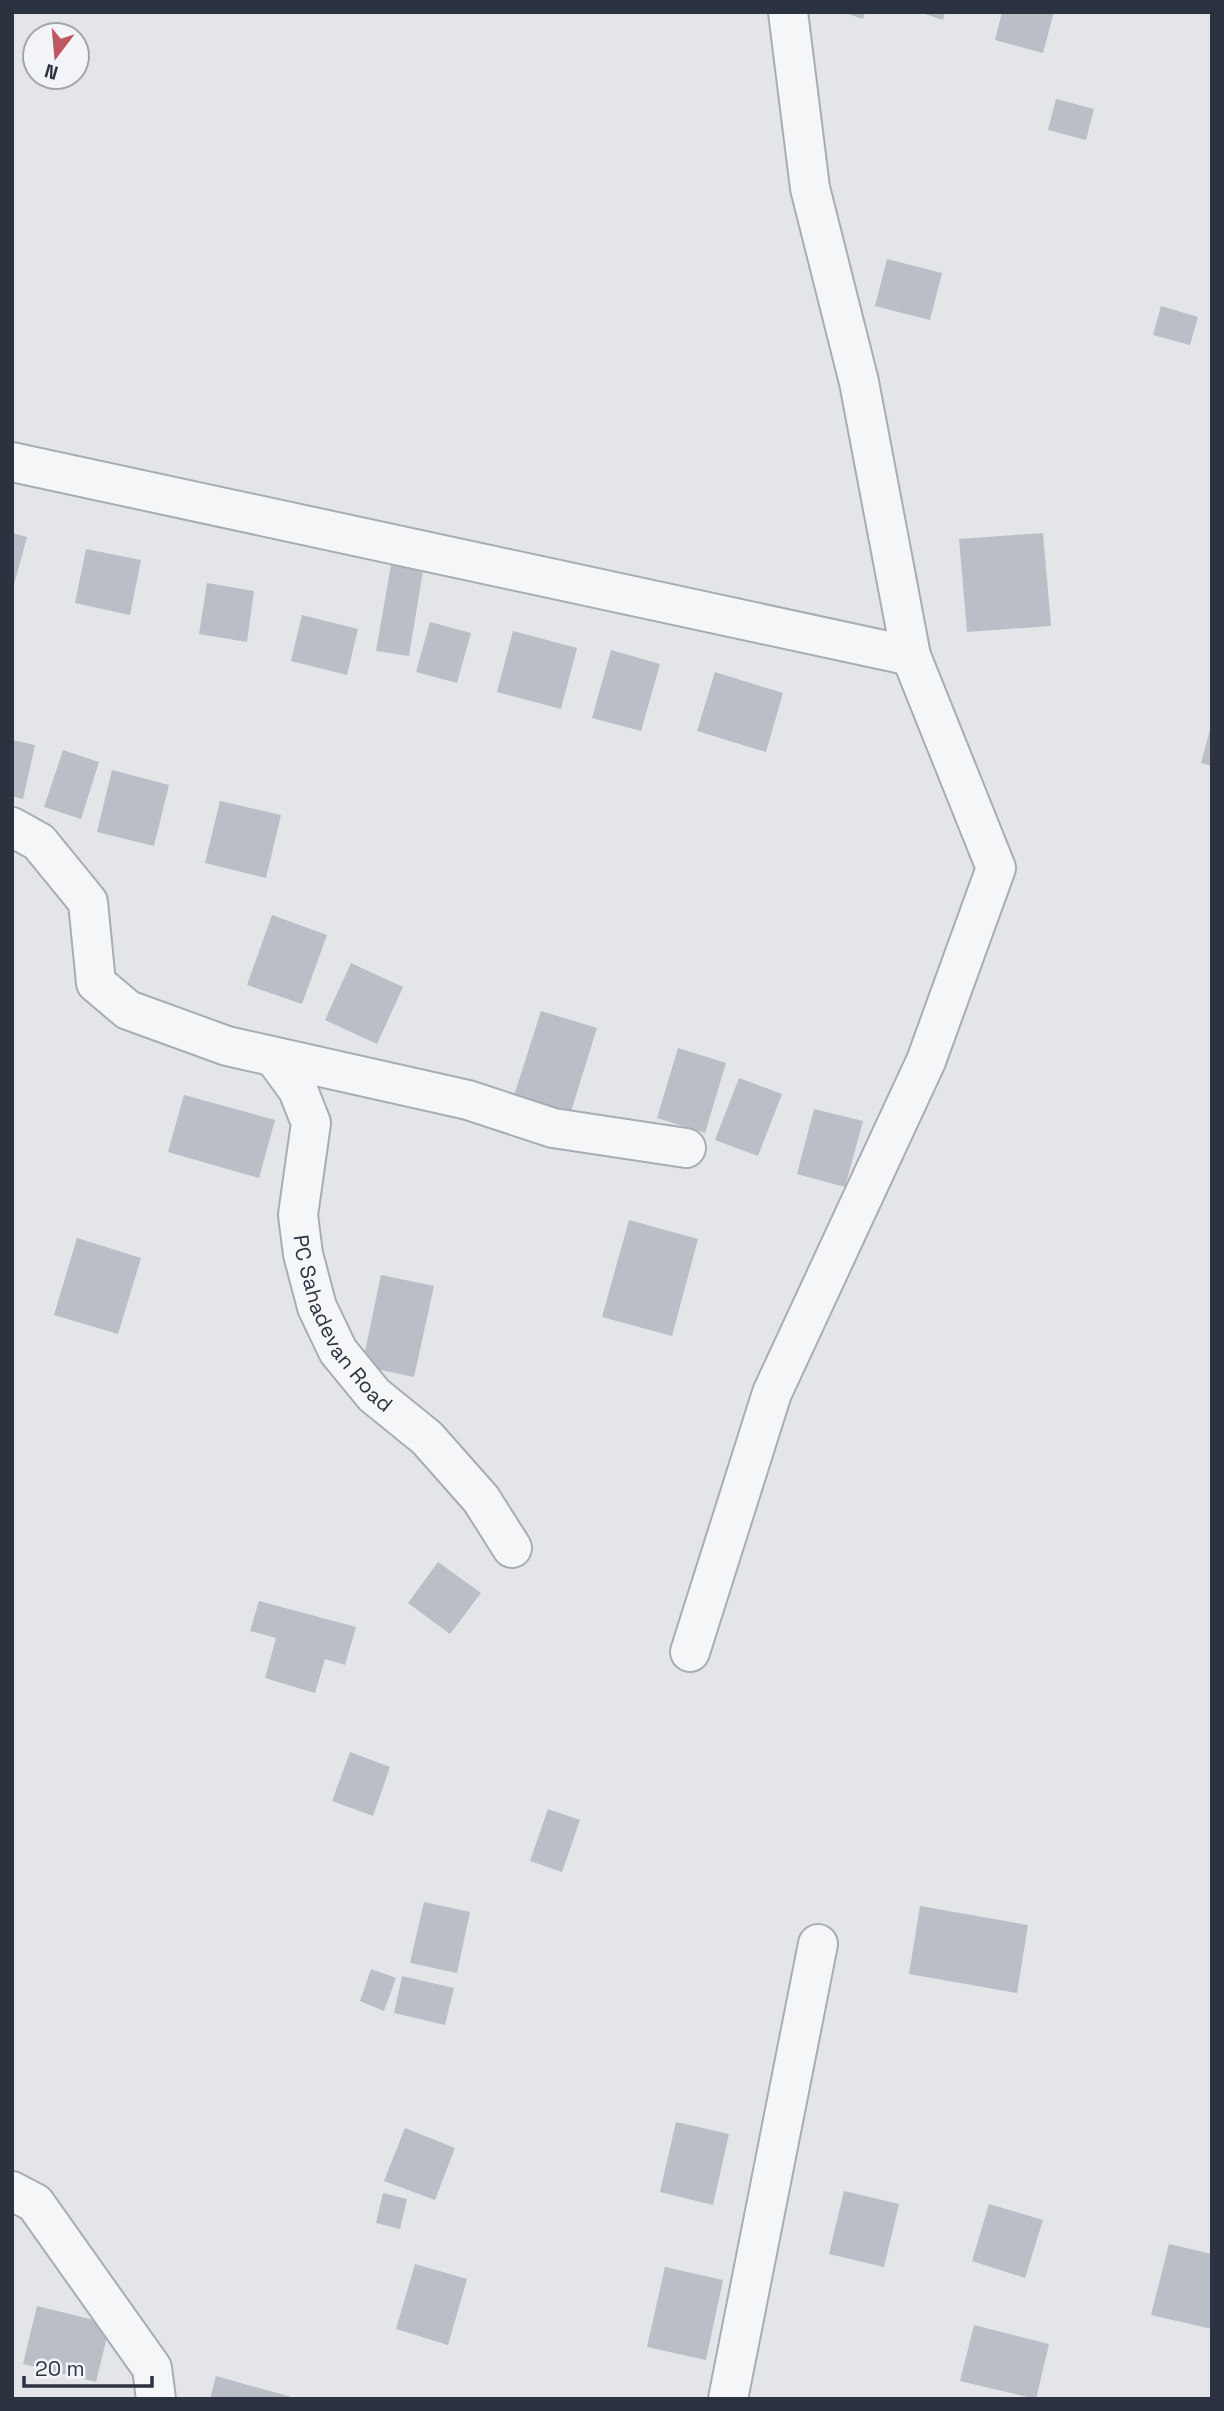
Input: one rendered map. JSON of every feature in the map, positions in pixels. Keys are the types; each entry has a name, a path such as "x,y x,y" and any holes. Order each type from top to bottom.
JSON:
{"street":[{"path":"690,1652 772,1393 926,1061 996,868 911,656 859,382 810,188 788,12"},
{"path":"12,462 911,656"},
{"path":"12,827 39,842 88,902 96,983 128,1010 227,1046 468,1100 553,1128 686,1148"},
{"name":"PC Sahadevan Road","path":"274,1057 298,1090 311,1123 298,1215 303,1254 317,1307 338,1351 374,1395 426,1438 481,1499 512,1548"},
{"path":"728,2399 818,1944"},
{"path":"12,2191 35,2203 152,2368 156,2399"}],"building":[{"path":"842,12 865,12 863,19"},
{"path":"919,12 945,12 943,20"},
{"path":"1002,12 1054,12 1043,53 995,40"},
{"path":"1056,99 1094,109 1086,140 1048,130"},
{"path":"887,259 942,273 930,320 875,306"},
{"path":"1161,306 1198,317 1190,345 1153,335"},
{"path":"12,533 27,537 13,588 12,588"},
{"path":"1043,533 1051,626 967,632 959,539"},
{"path":"86,549 141,560 130,615 75,603"},
{"path":"391,565 423,571 409,656 376,651"},
{"path":"207,583 254,591 247,642 199,634"},
{"path":"302,615 358,629 347,675 291,661"},
{"path":"430,622 471,633 457,683 416,672"},
{"path":"513,631 577,648 561,709 497,692"},
{"path":"611,650 660,664 641,731 592,718"},
{"path":"715,672 783,693 766,752 697,731"},
{"path":"1212,726 1212,766 1201,763"},
{"path":"12,740 35,745 23,799 12,796"},
{"path":"63,750 99,762 81,819 44,807"},
{"path":"112,770 169,785 154,846 97,832"},
{"path":"220,801 281,815 266,878 205,863"},
{"path":"272,915 327,935 302,1004 247,985"},
{"path":"351,963 403,987 377,1044 325,1020"},
{"path":"541,1011 597,1028 569,1118 513,1099"},
{"path":"678,1048 726,1063 705,1133 657,1118"},
{"path":"739,1078 782,1094 758,1156 715,1140"},
{"path":"184,1095 275,1120 259,1178 168,1152"},
{"path":"814,1109 863,1121 845,1187 797,1174"},
{"path":"629,1220 698,1239 672,1336 602,1317"},
{"path":"77,1238 141,1258 118,1334 54,1315"},
{"path":"381,1275 434,1286 414,1377 362,1366"},
{"path":"438,1562 481,1593 450,1634 408,1603"},
{"path":"259,1601 356,1627 345,1665 325,1659 315,1693 265,1678 276,1638 250,1631"},
{"path":"350,1752 390,1767 373,1816 332,1801"},
{"path":"548,1809 580,1820 562,1872 530,1861"},
{"path":"424,1902 470,1912 457,1973 410,1963"},
{"path":"920,1906 1028,1925 1017,1993 909,1974"},
{"path":"371,1969 396,1978 384,2011 360,2001"},
{"path":"402,1976 454,1988 445,2025 394,2013"},
{"path":"676,2122 729,2134 713,2205 660,2192"},
{"path":"405,2128 455,2148 435,2200 384,2181"},
{"path":"844,2191 899,2204 884,2267 829,2254"},
{"path":"383,2193 407,2199 400,2229 376,2223"},
{"path":"989,2204 1043,2220 1025,2278 972,2261"},
{"path":"1169,2244 1212,2254 1212,2329 1151,2315"},
{"path":"415,2264 467,2279 448,2345 396,2329"},
{"path":"665,2267 723,2280 706,2360 647,2347"},
{"path":"37,2306 110,2324 96,2382 23,2364"},
{"path":"974,2325 1049,2344 1036,2399 960,2381"},
{"path":"216,2376 295,2398 295,2399 210,2399"}]}
